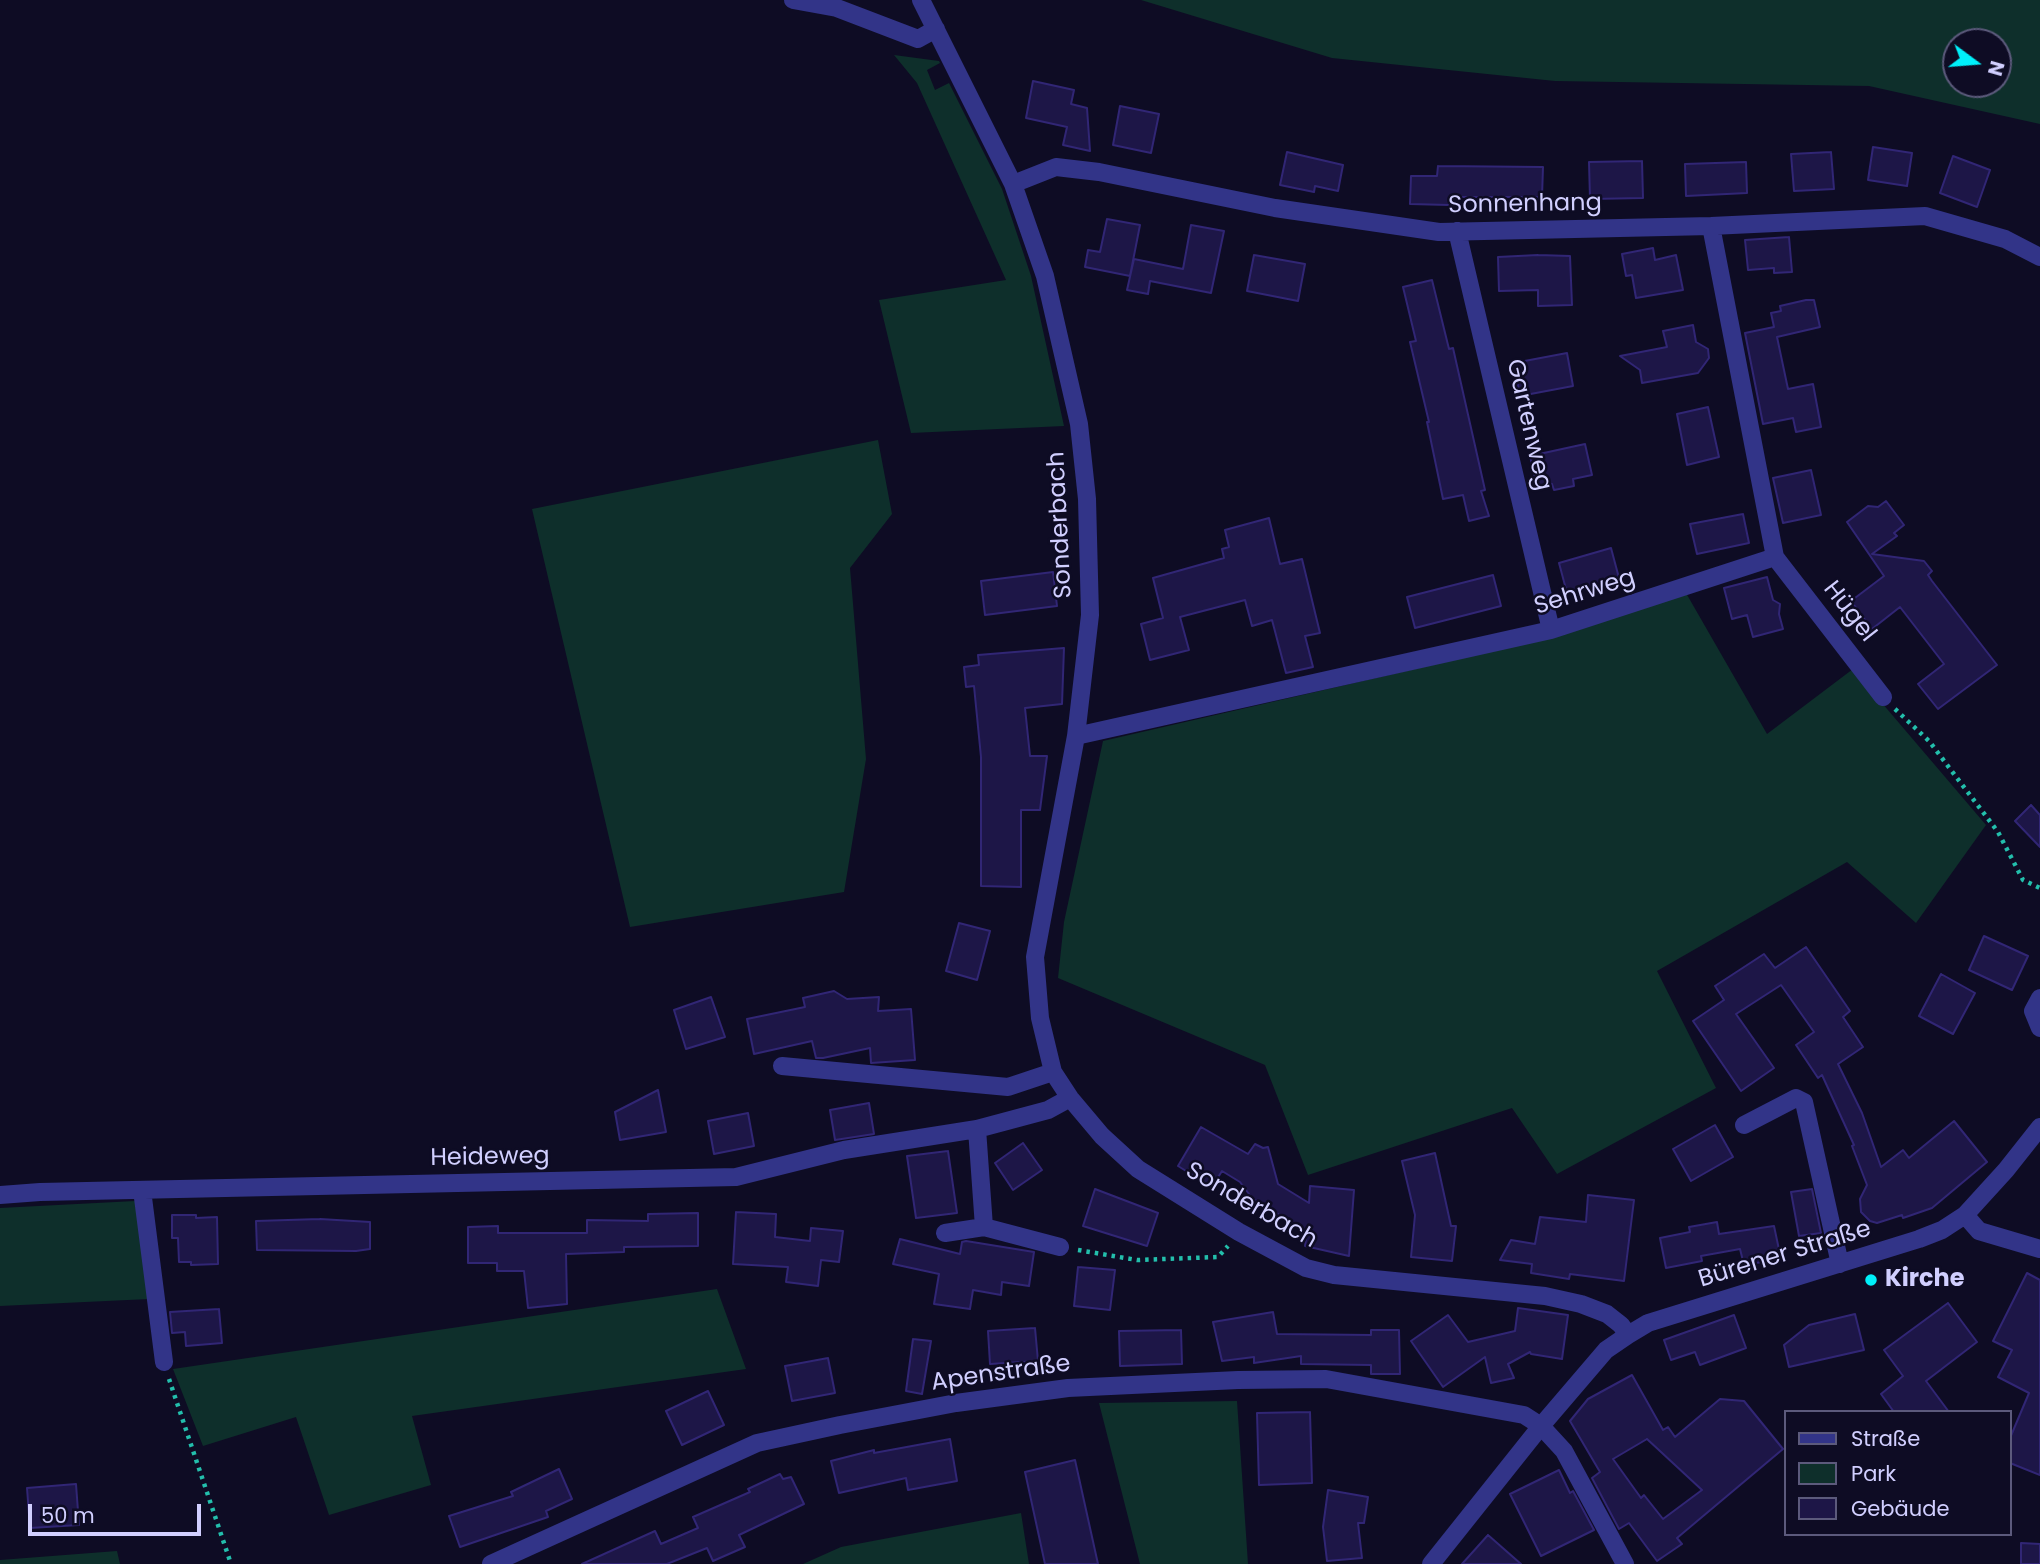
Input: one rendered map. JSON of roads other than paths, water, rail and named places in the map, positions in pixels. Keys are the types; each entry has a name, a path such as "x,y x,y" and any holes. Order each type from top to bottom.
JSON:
{"street":[{"path":"793,0 837,8 918,39 936,29"},
{"name":"Sonderbach","path":"921,0 1013,184 1045,276 1079,424 1087,499 1090,615 1076,736 1034,957 1040,1018 1054,1072 1070,1098 1102,1136 1138,1169 1239,1232 1306,1268 1334,1275 1545,1296 1581,1304 1606,1314 1621,1325 1628,1335"},
{"name":"Sonnenhang","path":"1013,184 1056,167 1099,172 1275,208 1438,232 1711,226 1926,216 2005,239 2040,257"},
{"path":"1711,226 1775,557"},
{"name":"Gartenweg","path":"1457,231 1551,631"},
{"name":"Sehrweg","path":"1076,736 1551,631 1775,557"},
{"name":"Hügel","path":"1775,557 1883,697"},
{"path":"2040,998 2033,1011 2040,1028"},
{"path":"782,1066 1008,1087 1054,1072"},
{"name":"Heideweg","path":"0,1195 736,1177 844,1150 977,1129 1048,1110 1070,1098"},
{"path":"1744,1125 1796,1098 1804,1102 1840,1264"},
{"name":"Bürener Straße","path":"1431,1564 1541,1426 1606,1350 1648,1323 1931,1235 1965,1215 2040,1127"},
{"path":"977,1129 984,1227"},
{"path":"142,1190 164,1362"},
{"path":"1965,1215 1979,1231 2040,1249"},
{"path":"945,1233 984,1227 1060,1247"},
{"name":"Apenstraße","path":"491,1564 757,1443 943,1406 1068,1388 1326,1379 1524,1415 1541,1426"},
{"path":"1541,1426 1564,1451 1625,1564"}],"place":[{"name":"Kirche","path":"1871,1280"}]}
